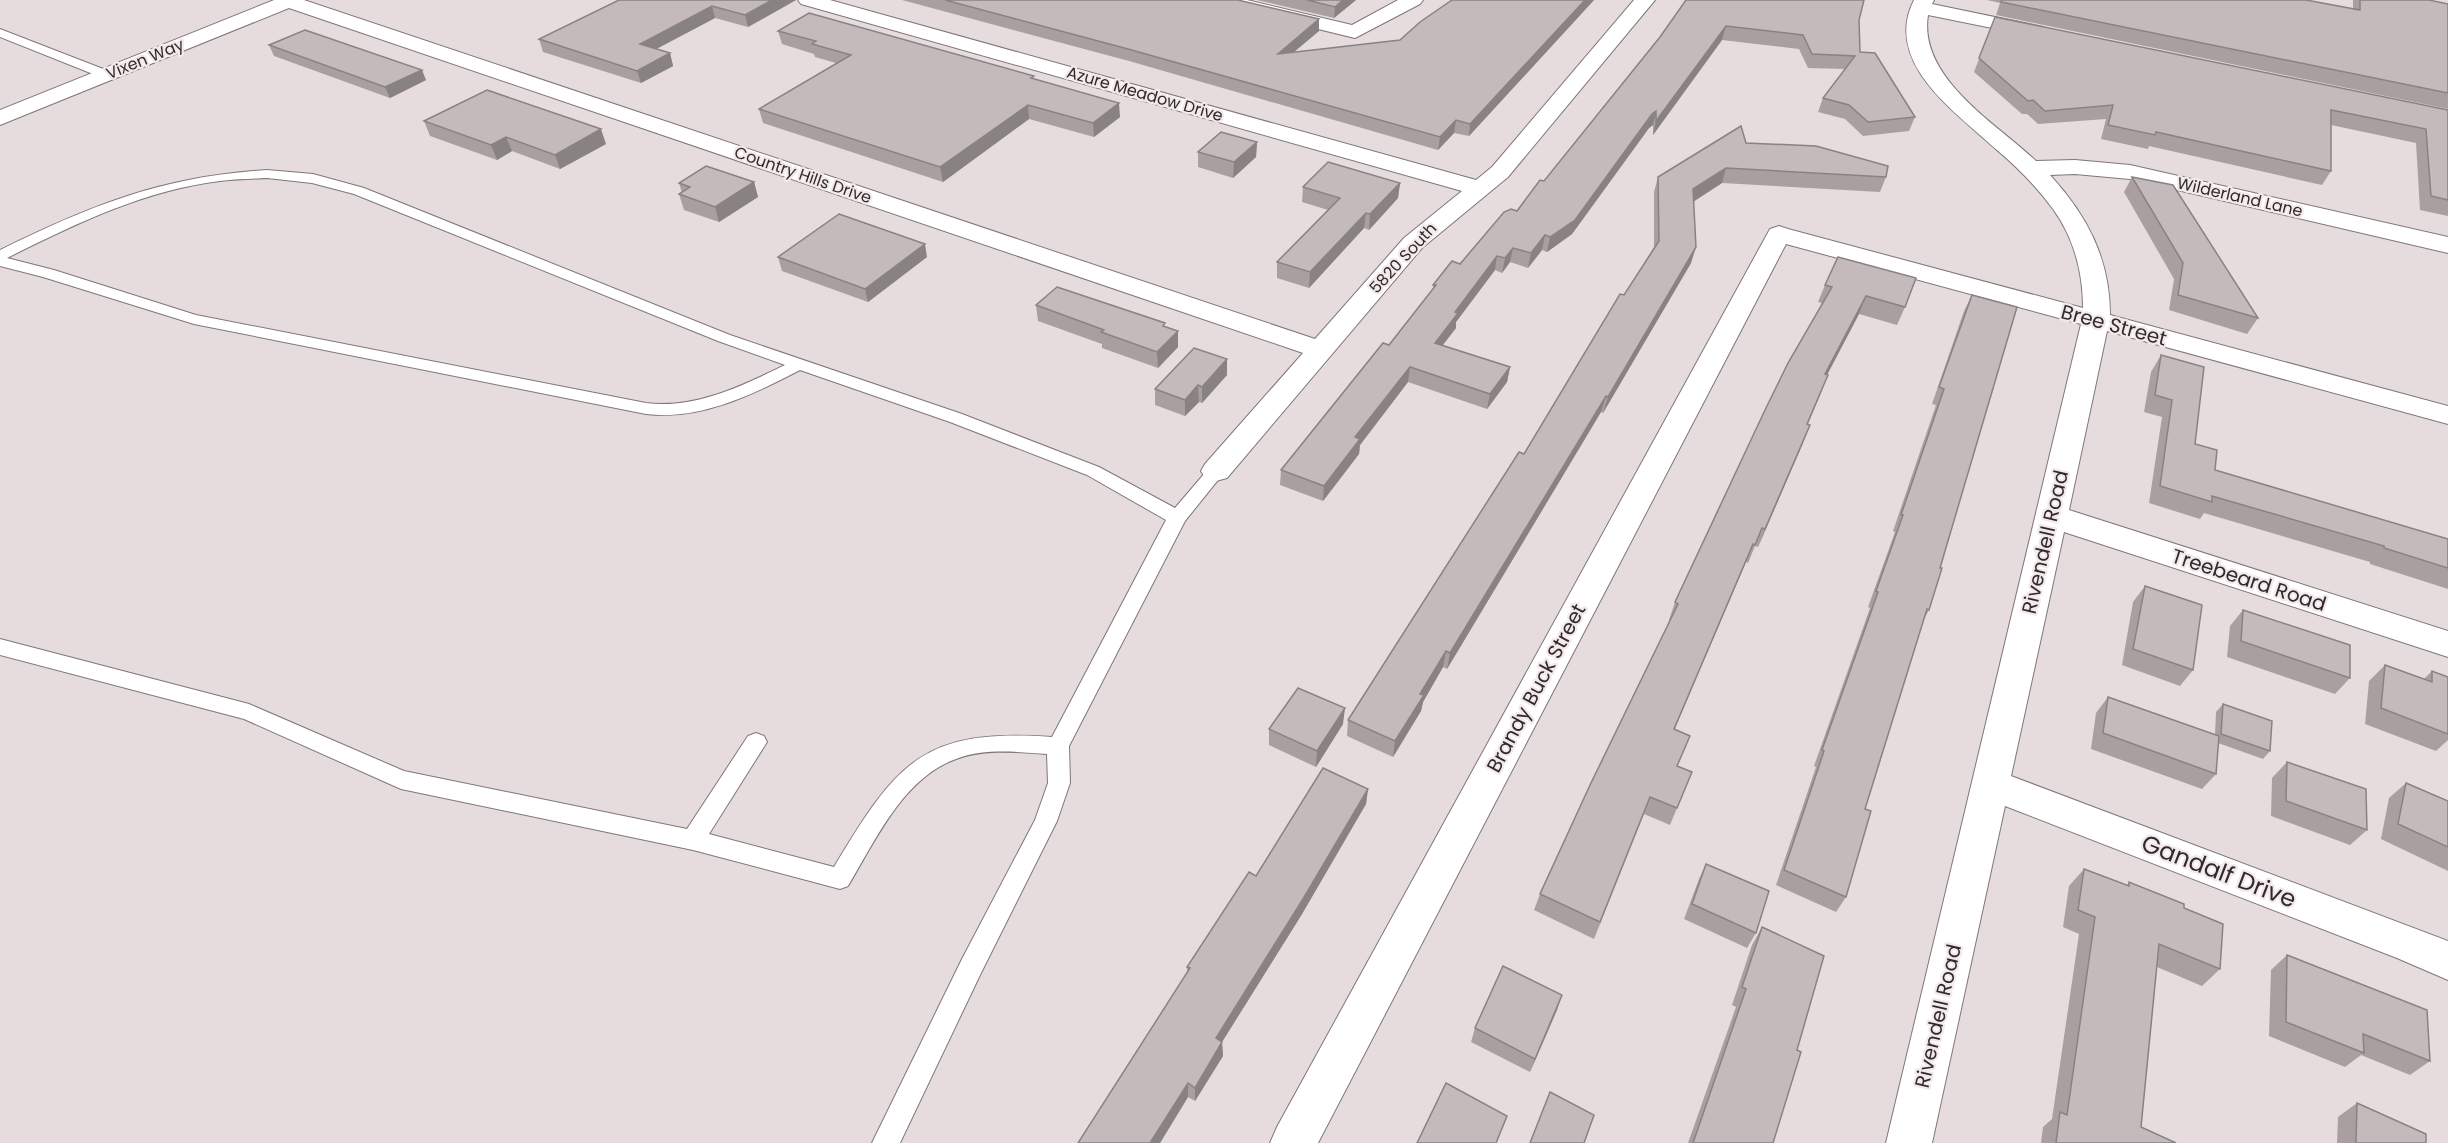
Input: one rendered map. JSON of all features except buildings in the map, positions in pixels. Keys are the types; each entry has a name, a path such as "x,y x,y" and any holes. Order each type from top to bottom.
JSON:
{"street":[{"name":"Vixen Way","path":"0,118 288,0"},
{"name":"Country Hills Drive","path":"288,0 1321,350"},
{"name":"Azure Meadow Drive","path":"808,0 1481,189"},
{"path":"1222,0 1355,32 1413,0"},
{"name":"5820 South","path":"1216,471 1413,243 1500,172 1645,0"},
{"path":"1922,3 2061,36"},
{"name":"Rivendell Road","path":"1909,1143 2096,320 2095,274 2086,244 2063,204 2029,168 1940,86 1924,63 1917,43 1916,24 1922,3"},
{"name":"Wilderland Lane","path":"2029,168 2075,167 2130,172 2448,245"},
{"name":"Bree Street","path":"1779,234 2448,416"},
{"name":"Brandy Buck Street","path":"1293,1143 1779,234"},
{"name":"Treebeard Road","path":"2051,516 2448,644"},
{"name":"Gandalf Drive","path":"1990,784 2412,945 2448,961"}],"lane":[{"path":"0,33 107,75"},
{"path":"0,256 87,213 173,186 232,176 282,174 312,177 359,191 724,338 956,418 1093,471 1177,518"},
{"path":"0,261 53,273 132,302 194,319 651,409 685,408 713,401 775,377 797,365"},
{"path":"886,1143 971,967 1046,821 1059,783 1058,746 1177,518 1216,471"},
{"path":"0,647 249,712 401,780 693,840 840,879 885,805 912,775 940,756 974,746 1018,743 1058,746"},
{"path":"693,840 756,742"}]}
